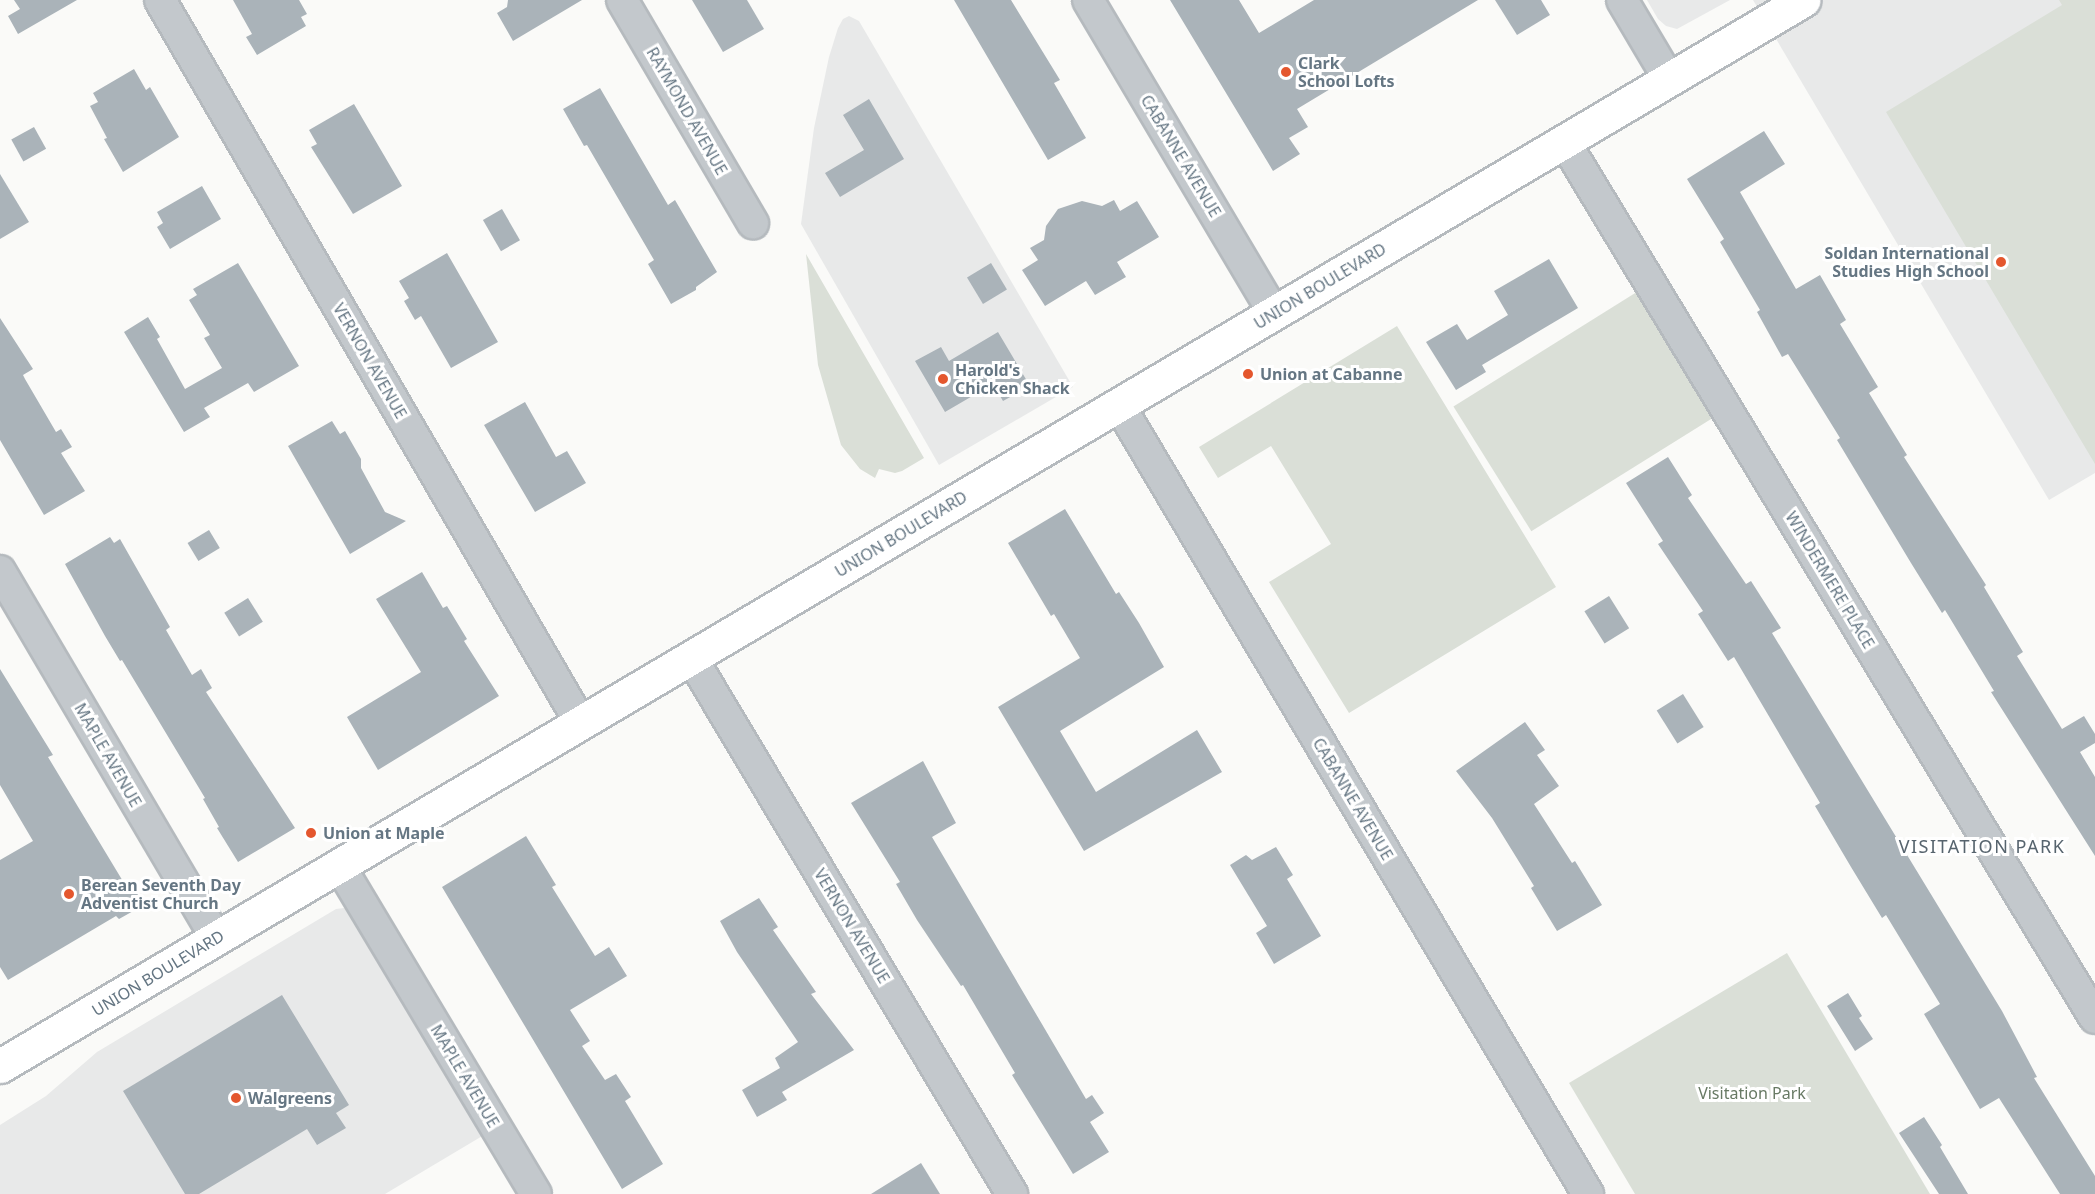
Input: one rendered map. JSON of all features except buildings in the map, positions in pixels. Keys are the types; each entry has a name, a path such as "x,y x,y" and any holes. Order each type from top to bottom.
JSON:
{"main road":[{"name":"UNION BOULEVARD","path":"0,1066 1803,0"}],"street":[{"name":"VERNON AVENUE","path":"160,0 580,722"},
{"name":"RAYMOND AVENUE","path":"622,0 753,223"},
{"name":"CABANNE AVENUE","path":"1089,0 1274,313"},
{"path":"1622,0 1669,79"},
{"name":"WINDERMERE PLACE","path":"1564,141 2095,1018"},
{"name":"CABANNE AVENUE","path":"1119,405 1588,1194"},
{"name":"MAPLE AVENUE","path":"0,571 216,938"},
{"name":"VERNON AVENUE","path":"691,657 1012,1194"},
{"name":"MAPLE AVENUE","path":"339,865 536,1194"}],"shaded area":[{"path":"1647,0 1730,0 1677,29 1666,26 1658,19"},
{"name":"Soldan International Studies High School","path":"1753,0 2095,0 2095,473 2049,500"},
{"path":"849,16 859,21 1073,387 939,465 801,224 814,128 829,57 838,28 843,19"},
{"path":"344,908 352,912 484,1135 385,1194 0,1194 0,1125 46,1096 97,1052 336,909"}],"green space":[{"path":"2059,0 2095,0 2095,464 1886,112 2062,5"},
{"path":"806,254 924,458 902,471 895,473 879,469 875,478 860,469 841,445 818,365"},
{"path":"1640,290 1718,415 1531,531 1453,407"},
{"path":"1397,326 1556,587 1349,713 1269,582 1331,544 1271,446 1218,478 1199,447"},
{"name":"Visitation Park","path":"1787,953 1930,1194 1635,1194 1569,1083"}],"place":[{"name":"Clark School Lofts","path":"1286,72"},
{"name":"Soldan International Studies High School","path":"2001,262"},
{"name":"Union at Cabanne","path":"1248,374"},
{"name":"Harold's Chicken Shack","path":"943,379"},
{"name":"Union at Maple","path":"311,833"},
{"name":"Berean Seventh Day Adventist Church","path":"69,894"},
{"name":"Walgreens","path":"236,1098"}],"district":[{"name":"VISITATION PARK","path":"1982,846"}]}
